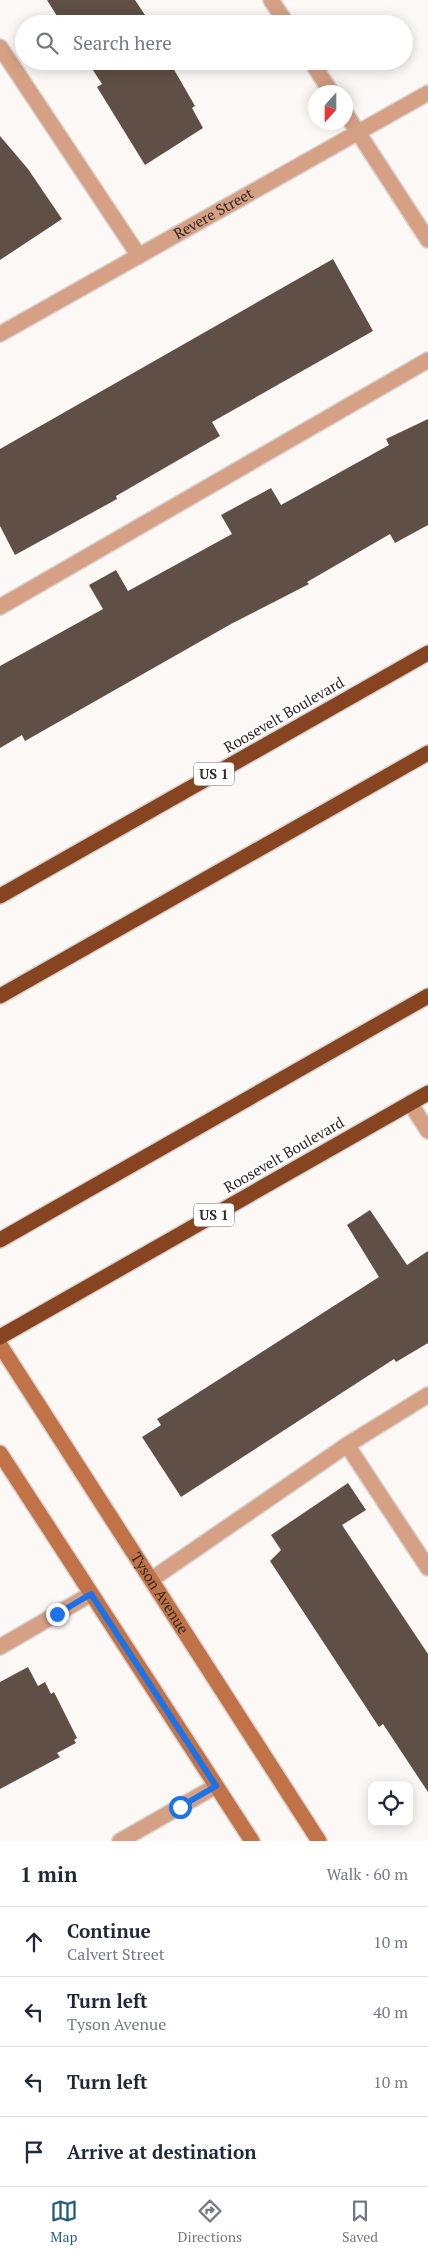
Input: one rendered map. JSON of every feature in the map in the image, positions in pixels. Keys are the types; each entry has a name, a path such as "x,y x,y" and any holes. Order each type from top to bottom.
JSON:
{"highway":[{"name":"Roosevelt Boulevard","path":"0,896 428,653"},
{"path":"0,996 428,753"},
{"path":"0,1240 428,996"},
{"name":"Roosevelt Boulevard","path":"0,1336 428,1093"}],"street":[{"path":"271,0 281,15"},
{"path":"0,47 15,70"},
{"path":"15,70 139,256"},
{"path":"317,70 327,85"},
{"name":"Revere Street","path":"0,334 428,93"},
{"path":"353,126 428,240"},
{"path":"0,607 428,360"},
{"path":"410,1103 428,1131"},
{"name":"Tyson Avenue","path":"0,1345 152,1579 318,1841"},
{"path":"152,1579 348,1445 428,1395"},
{"path":"348,1445 428,1568"},
{"path":"0,1453 252,1841"},
{"path":"0,1647 91,1594"},
{"path":"120,1841 216,1786"}],"building":[{"path":"47,0 135,0 145,15 56,15"},
{"path":"93,70 174,70 195,106 192,108 203,128 145,165 97,87 102,84"},
{"path":"0,136 28,169 62,219 0,260"},
{"path":"333,259 373,331 212,422 220,436 116,496 117,499 15,555 0,526 0,449"},
{"path":"428,419 428,525 395,543 390,534 307,582 309,584 231,624 25,741 22,735 0,748 0,666 103,609 89,585 116,570 128,591 232,534 221,515 271,488 281,505 389,445 386,439"},
{"path":"370,1210 407,1265 428,1251 428,1343 396,1362 394,1359 181,1497 142,1437 161,1425 157,1419 379,1277 347,1225"},
{"path":"348,1483 366,1510 342,1525 428,1654 428,1792 383,1724 379,1727 270,1561 281,1550 271,1535"},
{"path":"28,1667 38,1686 45,1682 51,1694 54,1692 77,1738 74,1740 76,1743 57,1753 60,1757 0,1789 0,1682"}],"route":[{"path":"57,1614 91,1594 216,1786 180,1807"}]}
